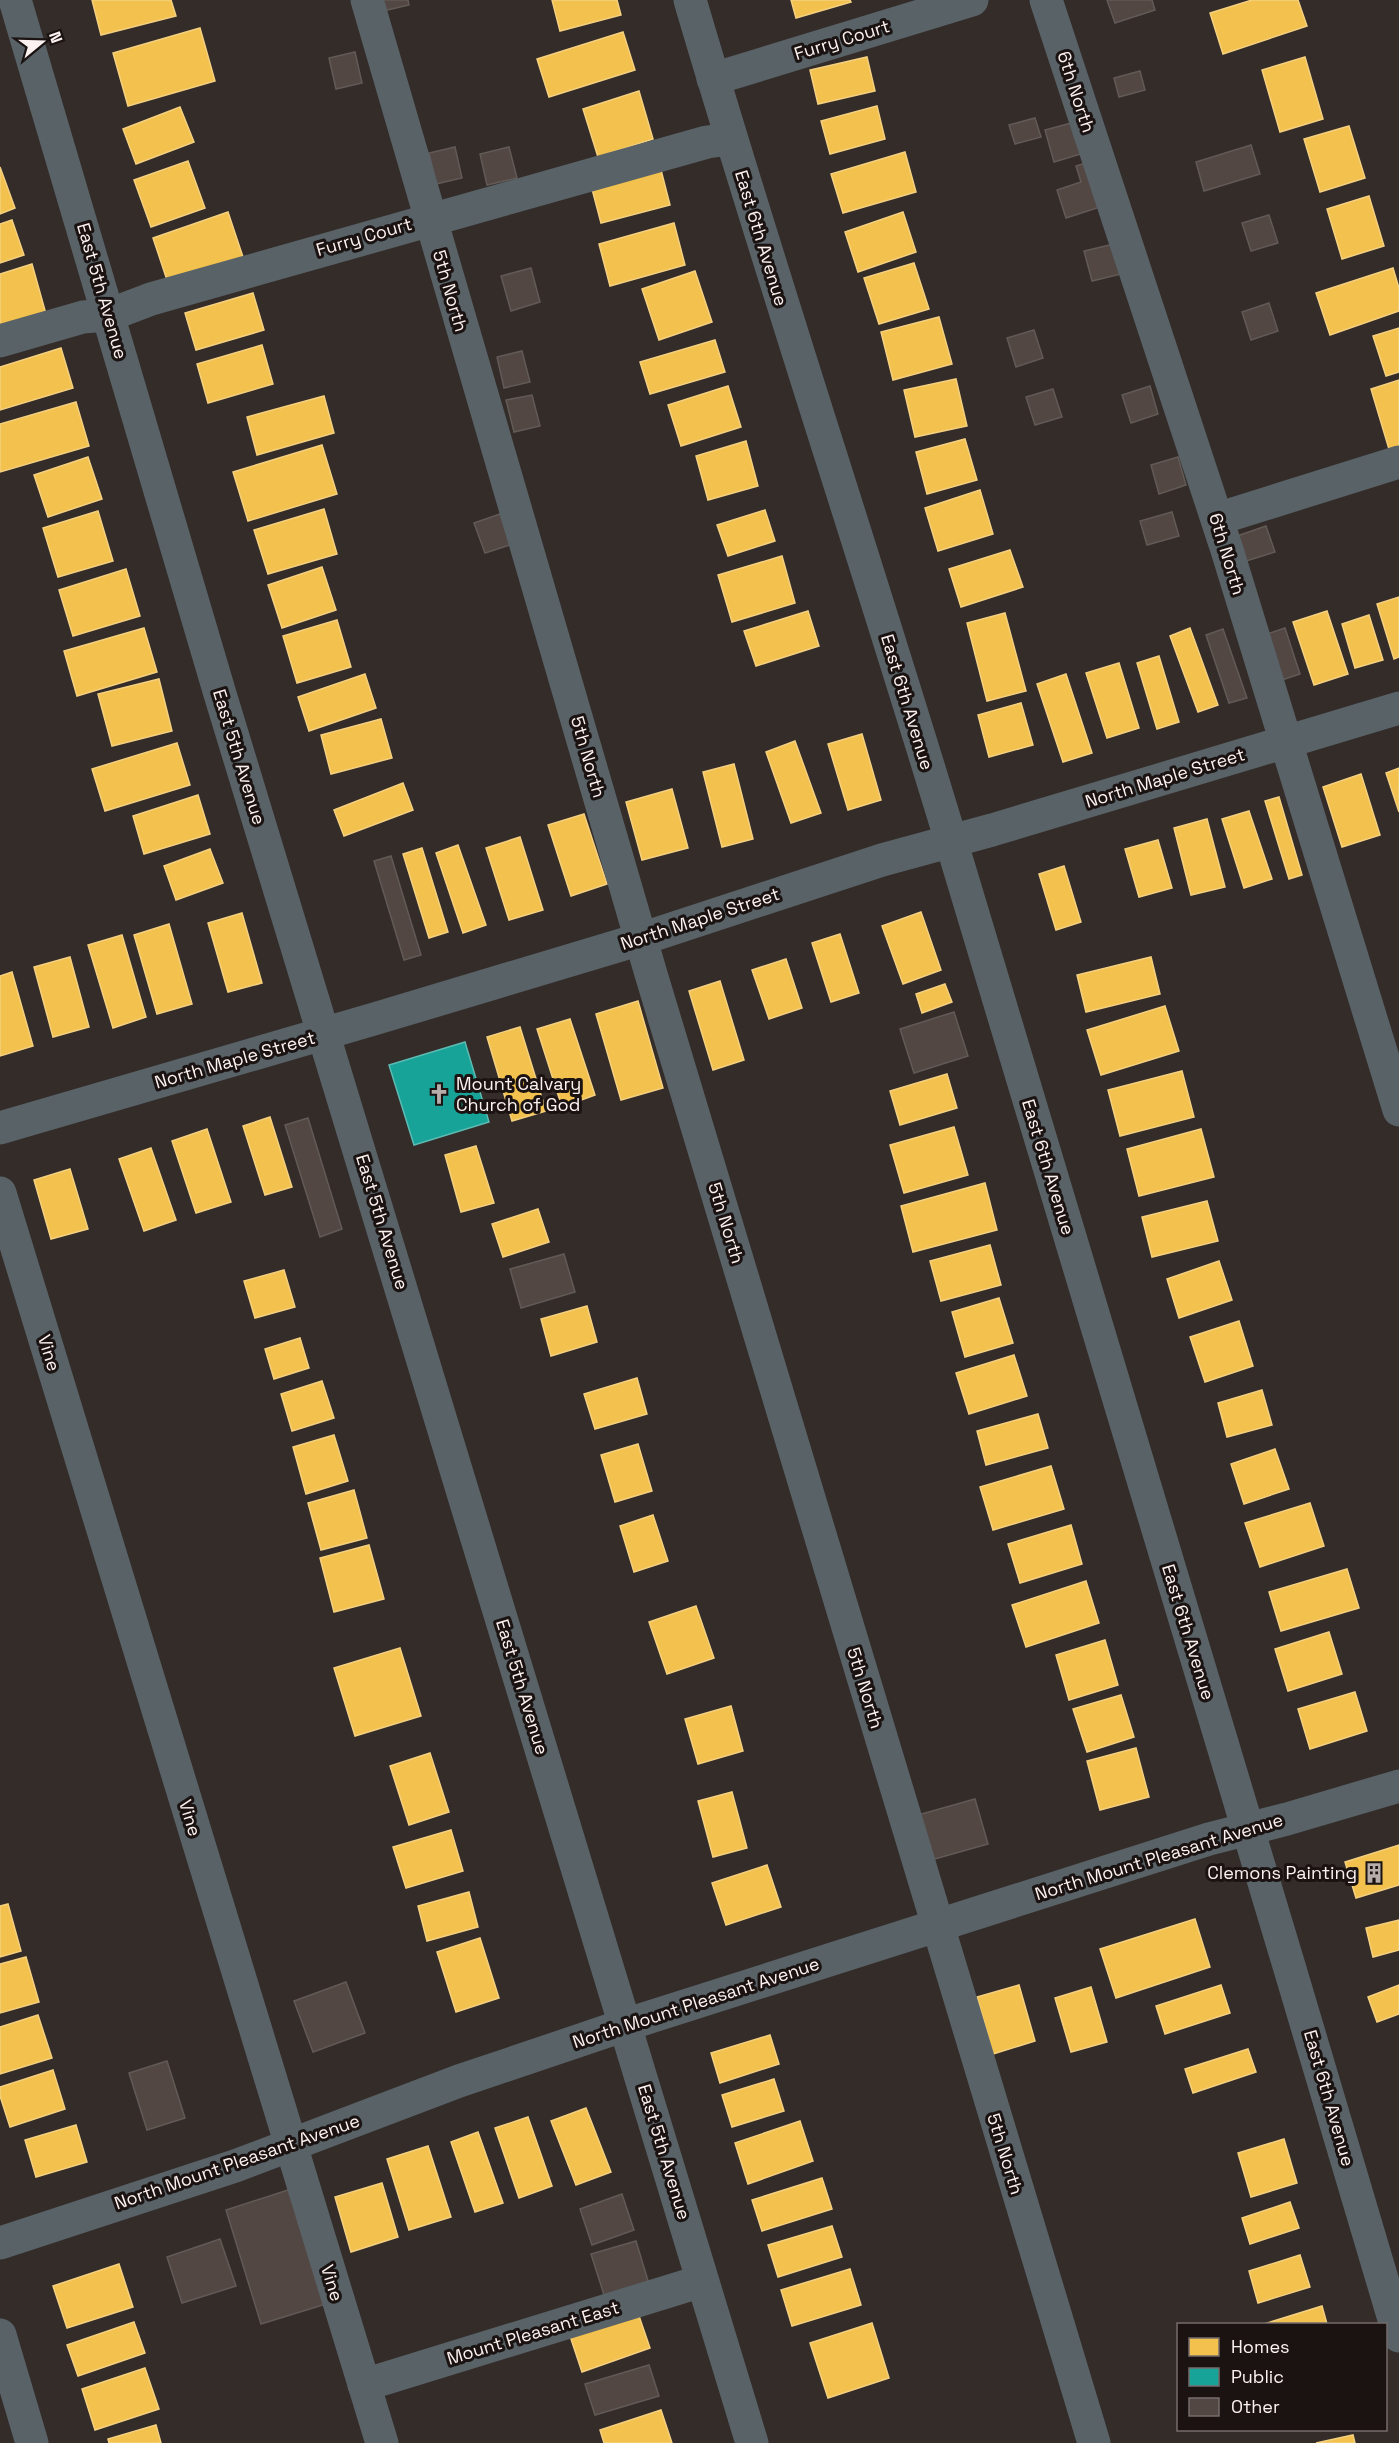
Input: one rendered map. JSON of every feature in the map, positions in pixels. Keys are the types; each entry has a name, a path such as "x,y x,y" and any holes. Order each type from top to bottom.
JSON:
{"street":[{"name":"East 5th Avenue","path":"15,0 220,694 752,2443"},
{"name":"5th North","path":"367,0 641,939 936,1925 1094,2443"},
{"name":"East 6th Avenue","path":"690,0 730,139 951,842 1125,1425 1249,1829 1399,2336"},
{"name":"Furry Court","path":"713,79 972,0"},
{"name":"6th North","path":"1046,0 1217,519 1399,1110"},
{"name":"Furry Court","path":"0,340 82,317 109,315 151,298 429,218 707,142 730,139"},
{"path":"1217,519 1399,462"},
{"name":"North Maple Street","path":"0,1128 325,1034 641,939 882,860 951,842 1399,708"},
{"name":"Vine","path":"0,1193 289,2145 382,2443"},
{"name":"North Mount Pleasant Avenue","path":"0,2243 235,2166 459,2081 625,2025 1209,1839 1399,1786"},
{"name":"Mount Pleasant East","path":"364,2385 702,2281"},
{"path":"0,2335 32,2443"}],"building: Homes":[{"path":"92,0 171,0 176,16 101,35"},
{"path":"552,0 617,0 621,15 560,31"},
{"path":"791,0 850,0 851,2 796,18"},
{"path":"1252,0 1298,0 1307,26 1223,54 1210,13"},
{"path":"200,28 215,81 128,106 113,53"},
{"path":"623,32 635,70 549,97 537,59"},
{"path":"867,57 875,91 818,104 810,70"},
{"path":"1305,57 1323,119 1280,132 1262,70"},
{"path":"639,91 653,139 598,157 583,109"},
{"path":"877,106 885,139 830,154 821,121"},
{"path":"180,107 194,142 136,164 123,129"},
{"path":"1349,126 1365,178 1320,192 1304,139"},
{"path":"905,152 916,192 843,213 831,174"},
{"path":"188,161 205,208 151,227 134,180"},
{"path":"0,167 15,208 0,214"},
{"path":"661,170 670,205 601,223 592,189"},
{"path":"1369,196 1384,246 1342,259 1327,209"},
{"path":"228,212 244,260 169,286 153,238"},
{"path":"903,212 916,252 858,272 845,232"},
{"path":"12,220 24,255 0,263 0,224"},
{"path":"674,223 685,265 610,286 599,244"},
{"path":"914,263 929,309 879,324 864,278"},
{"path":"32,264 46,314 0,328 0,274"},
{"path":"1393,268 1399,288 1399,311 1330,335 1316,293"},
{"path":"695,271 712,322 659,340 642,289"},
{"path":"253,293 264,330 196,350 185,313"},
{"path":"939,317 952,364 893,380 881,332"},
{"path":"1399,328 1399,372 1386,376 1373,336"},
{"path":"715,340 725,372 650,394 640,362"},
{"path":"262,345 273,384 208,403 197,364"},
{"path":"61,348 73,388 0,410 0,367"},
{"path":"956,379 967,426 915,437 904,390"},
{"path":"1399,380 1399,446 1389,449 1371,389"},
{"path":"728,386 741,427 681,446 668,405"},
{"path":"324,396 334,433 257,455 247,417"},
{"path":"76,402 89,446 0,472 0,424"},
{"path":"965,439 977,480 927,494 916,452"},
{"path":"746,441 758,486 708,500 696,456"},
{"path":"322,445 337,494 248,521 233,472"},
{"path":"88,457 102,499 48,517 34,475"},
{"path":"980,490 993,534 938,551 925,508"},
{"path":"324,509 337,554 268,574 254,530"},
{"path":"765,510 775,541 728,556 717,525"},
{"path":"98,511 113,561 58,577 43,528"},
{"path":"1010,550 1023,587 961,607 949,569"},
{"path":"782,556 795,603 732,622 718,575"},
{"path":"322,567 336,610 282,628 268,585"},
{"path":"126,569 140,616 73,636 59,590"},
{"path":"1399,597 1399,657 1394,659 1377,604"},
{"path":"808,611 819,646 756,666 744,631"},
{"path":"1327,611 1348,674 1314,685 1293,622"},
{"path":"1005,613 1026,691 987,701 967,623"},
{"path":"1369,615 1383,660 1355,668 1342,624"},
{"path":"337,620 351,667 297,683 283,636"},
{"path":"144,628 157,672 77,696 64,651"},
{"path":"1190,628 1218,705 1198,712 1170,636"},
{"path":"1159,656 1179,722 1157,729 1137,663"},
{"path":"1119,663 1139,728 1107,738 1086,673"},
{"path":"365,674 376,708 309,731 298,697"},
{"path":"1066,674 1092,753 1063,762 1037,684"},
{"path":"159,679 172,731 112,746 98,694"},
{"path":"1021,703 1033,745 989,757 978,715"},
{"path":"381,719 392,758 331,774 321,735"},
{"path":"862,734 881,800 848,810 828,744"},
{"path":"795,741 821,813 791,823 766,752"},
{"path":"177,743 190,785 105,811 92,769"},
{"path":"734,764 753,839 722,847 703,772"},
{"path":"1399,768 1399,812 1386,773"},
{"path":"1361,774 1380,835 1342,847 1323,787"},
{"path":"403,783 413,810 344,836 334,810"},
{"path":"672,789 688,848 642,860 626,802"},
{"path":"198,795 210,834 144,854 133,816"},
{"path":"1279,797 1302,875 1289,879 1265,801"},
{"path":"1249,811 1272,879 1244,888 1222,819"},
{"path":"584,814 607,884 571,896 548,825"},
{"path":"1207,819 1225,887 1191,895 1174,828"},
{"path":"520,837 543,910 509,920 486,848"},
{"path":"1158,840 1172,888 1139,897 1125,849"},
{"path":"458,845 486,925 463,933 436,853"},
{"path":"422,848 448,932 429,938 403,854"},
{"path":"210,849 223,883 176,900 164,866"},
{"path":"1064,866 1081,922 1056,930 1039,874"},
{"path":"921,912 941,970 903,984 882,926"},
{"path":"242,913 262,983 228,992 208,923"},
{"path":"169,924 192,1004 157,1014 134,935"},
{"path":"840,934 859,993 831,1002 812,943"},
{"path":"122,935 146,1017 113,1028 88,945"},
{"path":"70,957 89,1027 53,1037 34,967"},
{"path":"1151,957 1160,994 1086,1012 1077,975"},
{"path":"786,959 802,1008 769,1019 752,970"},
{"path":"12,972 33,1046 0,1056 0,976"},
{"path":"720,981 744,1060 713,1070 689,991"},
{"path":"945,984 952,1002 922,1013 916,994"},
{"path":"638,1001 663,1088 621,1100 596,1014"},
{"path":"1165,1006 1179,1051 1101,1075 1087,1030"},
{"path":"570,1019 595,1095 562,1107 537,1029"},
{"path":"520,1027 546,1111 512,1121 487,1037"},
{"path":"1182,1071 1194,1117 1120,1136 1108,1090"},
{"path":"947,1074 957,1108 900,1125 890,1091"},
{"path":"270,1117 292,1187 265,1195 243,1126"},
{"path":"954,1127 968,1175 904,1193 890,1145"},
{"path":"207,1129 231,1202 196,1213 172,1141"},
{"path":"1201,1129 1214,1177 1139,1196 1127,1149"},
{"path":"476,1146 494,1203 461,1212 445,1155"},
{"path":"151,1148 176,1220 144,1231 119,1159"},
{"path":"70,1169 88,1229 51,1239 34,1180"},
{"path":"985,1183 997,1230 913,1252 901,1206"},
{"path":"1207,1201 1218,1241 1152,1257 1142,1217"},
{"path":"538,1209 549,1242 503,1257 492,1224"},
{"path":"990,1245 1001,1285 941,1301 930,1261"},
{"path":"1219,1261 1232,1300 1179,1318 1167,1279"},
{"path":"284,1270 295,1307 255,1318 244,1281"},
{"path":"999,1298 1013,1343 965,1357 952,1312"},
{"path":"587,1306 597,1342 551,1356 541,1319"},
{"path":"1239,1321 1253,1366 1205,1382 1190,1337"},
{"path":"300,1338 309,1368 274,1379 265,1349"},
{"path":"1014,1355 1027,1396 969,1414 956,1373"},
{"path":"637,1378 647,1414 595,1429 584,1394"},
{"path":"322,1381 334,1418 292,1431 281,1394"},
{"path":"1262,1390 1272,1425 1227,1437 1218,1403"},
{"path":"1038,1414 1048,1448 986,1465 977,1431"},
{"path":"334,1435 348,1481 306,1494 293,1447"},
{"path":"638,1444 652,1491 615,1502 601,1455"},
{"path":"1275,1449 1289,1489 1244,1504 1231,1464"},
{"path":"1051,1466 1064,1509 993,1530 980,1487"},
{"path":"354,1490 367,1538 321,1550 308,1503"},
{"path":"1310,1503 1324,1546 1260,1567 1245,1523"},
{"path":"653,1515 668,1561 634,1572 620,1526"},
{"path":"1071,1525 1082,1564 1020,1583 1008,1544"},
{"path":"369,1545 384,1599 334,1612 320,1558"},
{"path":"1347,1569 1359,1608 1281,1631 1269,1592"},
{"path":"1086,1581 1099,1623 1026,1647 1012,1605"},
{"path":"696,1606 714,1658 667,1674 649,1622"},
{"path":"1329,1632 1342,1674 1288,1691 1275,1649"},
{"path":"1105,1640 1118,1685 1069,1700 1056,1655"},
{"path":"400,1648 421,1716 355,1736 334,1668"},
{"path":"1355,1692 1367,1731 1310,1749 1298,1709"},
{"path":"1121,1695 1134,1737 1087,1752 1073,1709"},
{"path":"731,1706 743,1751 698,1764 685,1719"},
{"path":"1136,1748 1149,1797 1100,1810 1087,1761"},
{"path":"430,1753 449,1812 409,1825 390,1766"},
{"path":"732,1792 747,1848 713,1857 698,1801"},
{"path":"451,1830 463,1871 406,1888 393,1847"},
{"name":"Clemons Painting","path":"1399,1845 1399,1885 1356,1898 1345,1862"},
{"path":"767,1865 781,1907 726,1925 712,1883"},
{"path":"469,1892 478,1927 427,1941 418,1906"},
{"path":"8,1904 21,1951 0,1957 0,1906"},
{"path":"1195,1919 1210,1967 1116,1998 1100,1949"},
{"path":"1399,1920 1399,1950 1373,1957 1366,1928"},
{"path":"480,1938 499,1998 456,2012 437,1952"},
{"path":"26,1957 39,2002 0,2013 0,1964"},
{"path":"1019,1985 1035,2041 993,2054 977,1997"},
{"path":"1221,1985 1230,2013 1165,2034 1156,2006"},
{"path":"1399,1985 1399,2014 1377,2022 1368,1997"},
{"path":"1091,1987 1107,2042 1071,2052 1055,1998"},
{"path":"38,2015 52,2058 0,2074 0,2027"},
{"path":"770,2035 779,2064 720,2083 711,2053"},
{"path":"1248,2049 1256,2072 1193,2093 1185,2069"},
{"path":"53,2070 65,2109 10,2127 0,2096 0,2087"},
{"path":"774,2079 784,2111 732,2127 722,2095"},
{"path":"586,2108 611,2172 576,2185 551,2121"},
{"path":"528,2117 552,2186 519,2198 495,2128"},
{"path":"800,2121 813,2161 748,2184 735,2143"},
{"path":"76,2125 87,2162 36,2177 25,2140"},
{"path":"478,2132 503,2203 475,2212 451,2142"},
{"path":"1284,2139 1297,2183 1251,2197 1238,2153"},
{"path":"428,2146 451,2217 409,2230 387,2159"},
{"path":"822,2178 832,2209 762,2231 752,2200"},
{"path":"382,2183 398,2237 351,2252 335,2197"},
{"path":"1290,2202 1299,2228 1250,2244 1242,2218"},
{"path":"832,2226 842,2257 778,2277 768,2245"},
{"path":"1300,2255 1310,2287 1258,2303 1249,2271"},
{"path":"119,2264 133,2307 67,2328 53,2286"},
{"path":"850,2269 861,2305 792,2326 781,2290"},
{"path":"1322,2306 1327,2323 1267,2323"},
{"path":"638,2313 650,2348 582,2372 570,2336"},
{"path":"134,2322 145,2353 78,2376 67,2345"},
{"path":"872,2323 889,2378 828,2398 810,2343"},
{"path":"145,2368 159,2409 95,2430 82,2389"},
{"path":"661,2410 672,2443 604,2443 600,2430"},
{"path":"156,2425 161,2443 109,2443 108,2439"},
{"path":"1353,2435 1355,2443 1316,2443"}],"building: Public":[{"name":"Mount Calvary Church of God","path":"465,1042 489,1122 414,1145 389,1065"}],"building: Other":[{"path":"381,0 408,0 409,5 383,11"},
{"path":"1107,0 1152,0 1155,10 1115,23"},
{"path":"355,52 362,83 336,89 329,58"},
{"path":"1140,71 1145,90 1119,97 1114,78"},
{"path":"1035,118 1041,137 1015,144 1009,125"},
{"path":"1075,122 1084,153 1054,162 1045,130"},
{"path":"1251,145 1260,174 1204,191 1196,162"},
{"path":"455,147 462,178 436,184 429,153"},
{"path":"509,147 517,178 487,185 480,154"},
{"path":"1089,162 1103,206 1066,218 1057,190 1081,182 1076,166"},
{"path":"1269,215 1278,243 1251,251 1242,223"},
{"path":"1114,244 1121,274 1092,281 1084,251"},
{"path":"531,268 540,302 511,311 501,276"},
{"path":"1269,303 1278,331 1251,340 1242,312"},
{"path":"1034,330 1043,358 1016,367 1007,338"},
{"path":"522,351 530,382 504,388 497,357"},
{"path":"1150,386 1158,414 1131,423 1122,395"},
{"path":"1053,389 1062,417 1035,425 1026,397"},
{"path":"532,395 540,426 514,432 506,400"},
{"path":"1178,457 1186,485 1159,494 1151,465"},
{"path":"1172,512 1179,536 1147,545 1140,521"},
{"path":"500,514 510,545 485,553 474,523"},
{"path":"1266,526 1275,552 1246,561 1237,536"},
{"path":"1285,628 1300,674 1270,684 1255,638"},
{"path":"1223,629 1247,698 1229,703 1206,635"},
{"path":"391,856 421,955 404,960 374,861"},
{"path":"954,1012 968,1056 914,1073 900,1029"},
{"path":"308,1118 342,1229 320,1237 285,1125"},
{"path":"564,1254 575,1292 521,1308 510,1269"},
{"path":"975,1799 988,1844 931,1860 918,1815"},
{"path":"346,1982 365,2033 313,2052 294,2001"},
{"path":"167,2061 185,2118 147,2130 129,2073"},
{"path":"291,2189 326,2304 261,2324 226,2210"},
{"path":"622,2194 634,2230 592,2245 580,2209"},
{"path":"220,2239 236,2286 182,2303 167,2257"},
{"path":"636,2241 649,2284 605,2298 591,2254"},
{"path":"649,2365 659,2396 595,2415 585,2384"}],"place":[{"name":"Mount Calvary Church of God","path":"439,1094"},
{"name":"Clemons Painting","path":"1374,1873"}]}
